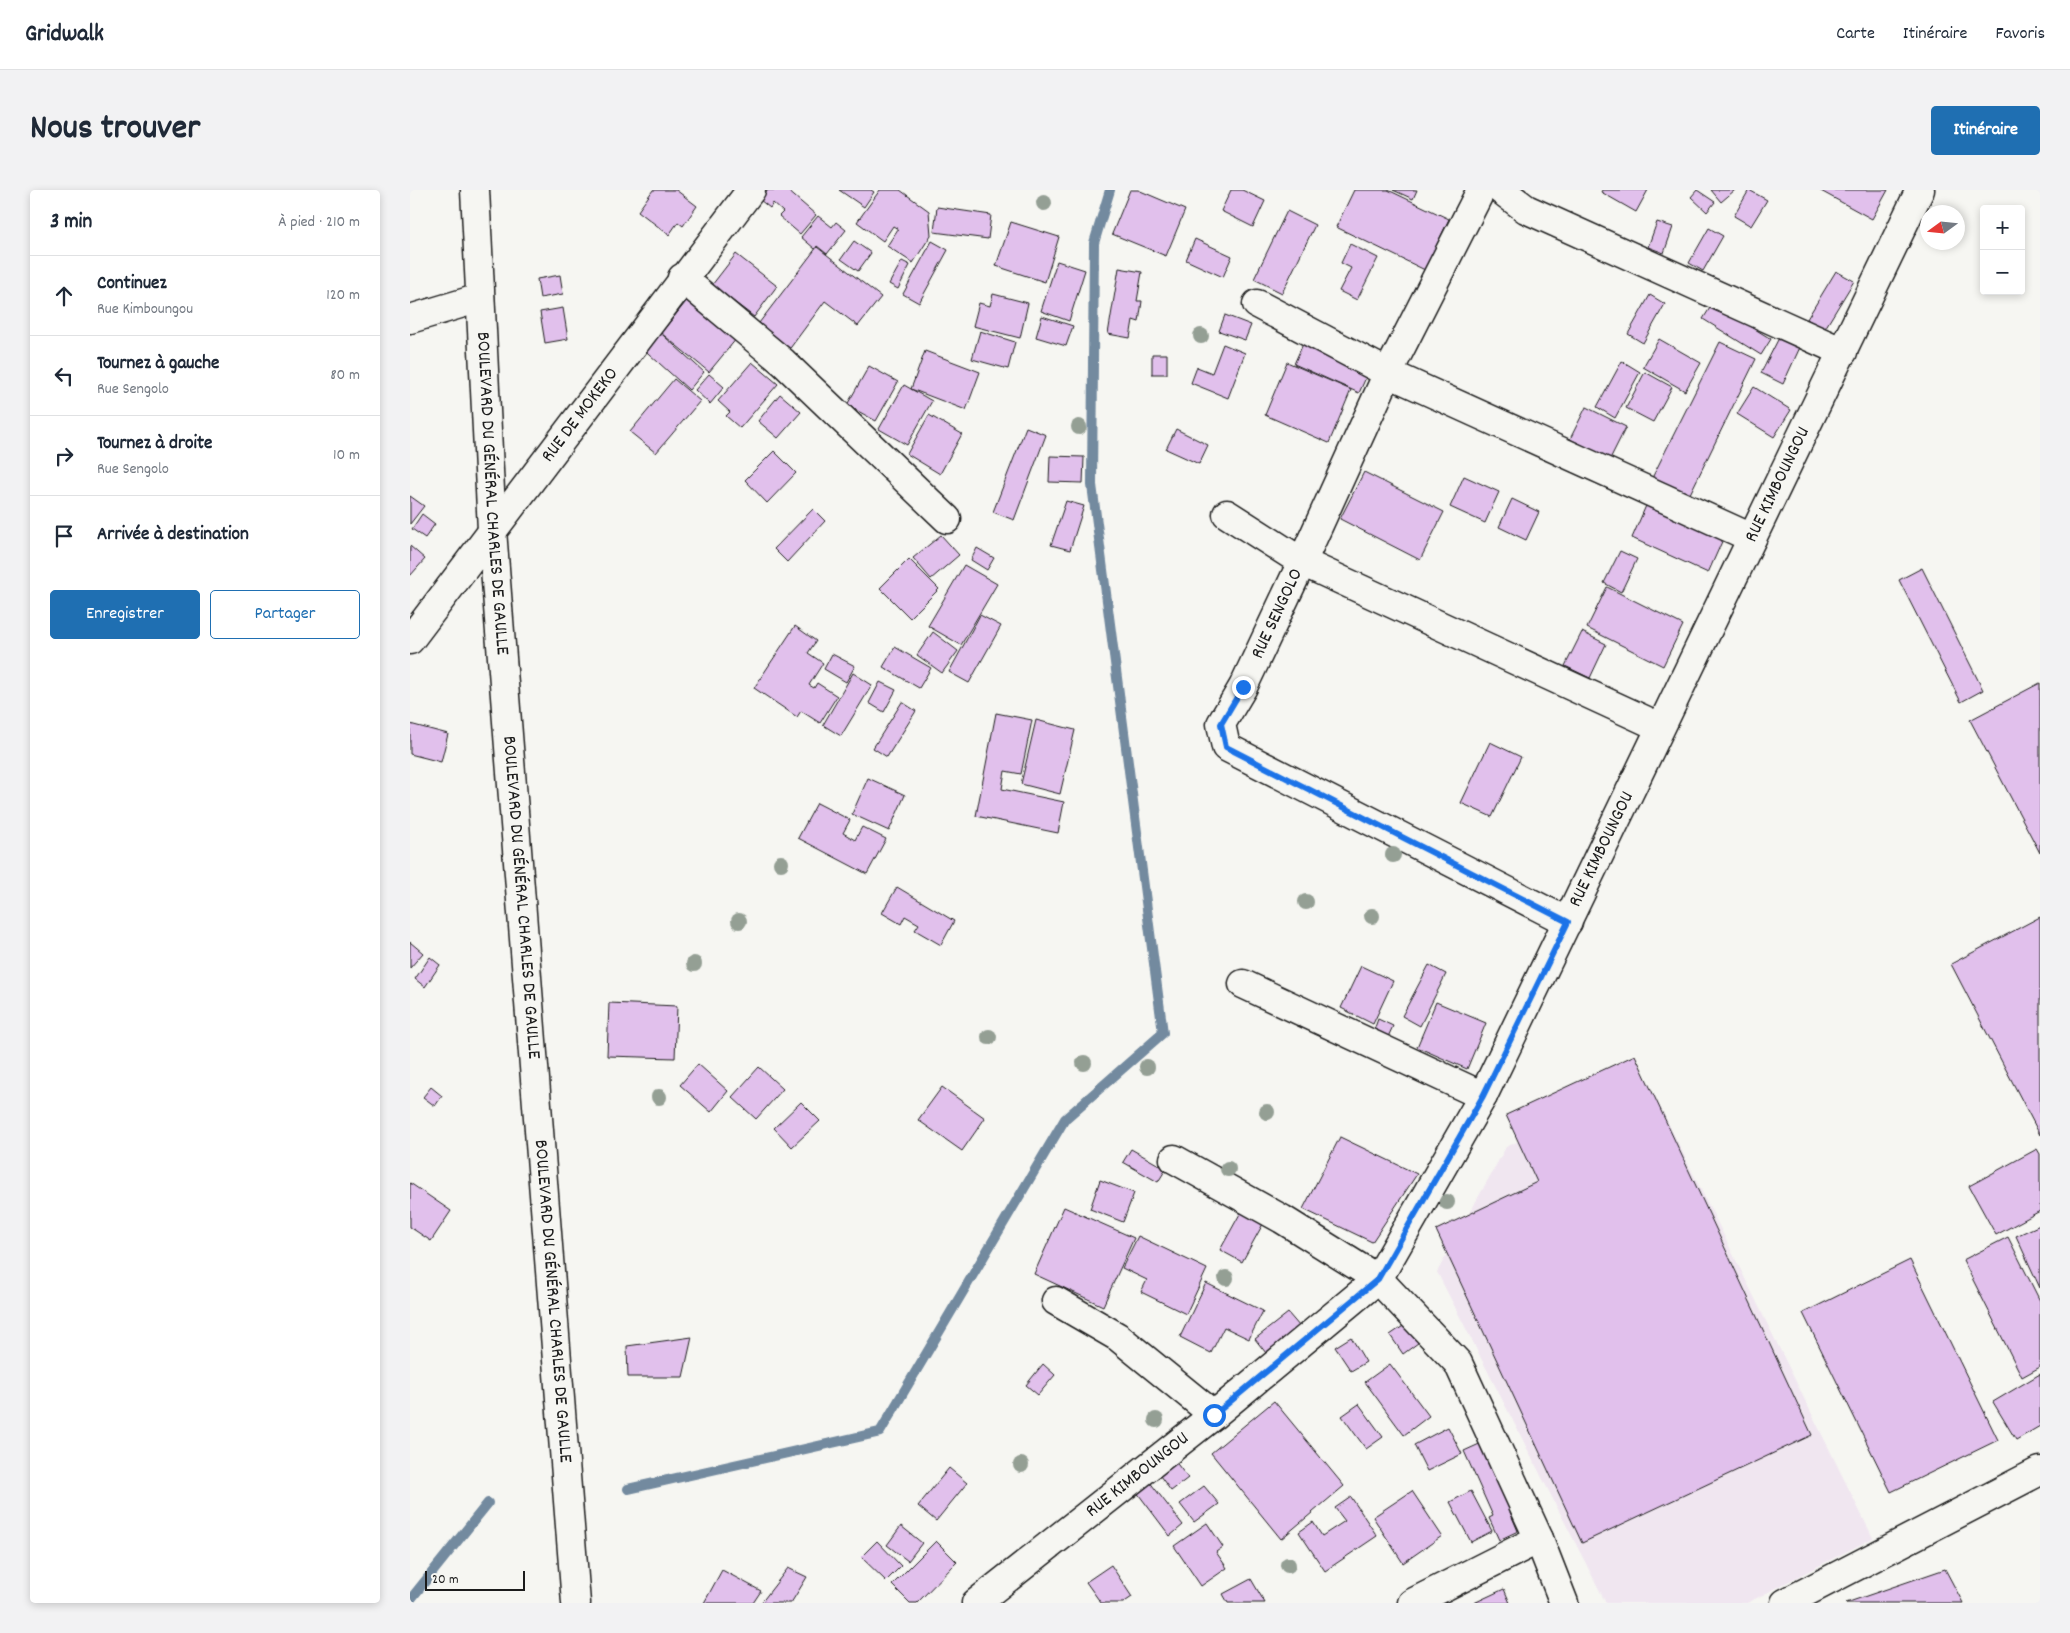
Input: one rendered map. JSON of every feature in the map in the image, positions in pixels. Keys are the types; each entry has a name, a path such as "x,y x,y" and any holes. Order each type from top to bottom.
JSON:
{"street":[{"name":"BOULEVARD DU GÉNÉRAL CHARLES DE GAULLE","path":"475,190 492,530 576,1603"},
{"name":"RUE DE MOKEKO","path":"410,640 682,278 751,190"},
{"name":"RUE SENGOLO","path":"1481,190 1388,373 1243,687 1221,724 1226,747 1568,922"},
{"path":"1501,190 1526,209 1843,352"},
{"name":"RUE KIMBOUNGOU","path":"976,1603 1214,1415 1378,1279 1483,1096 1920,190"},
{"path":"682,278 783,362 946,519"},
{"path":"410,319 480,298"},
{"path":"1257,304 1388,373 1752,538"},
{"path":"1227,514 1302,562 1660,727"},
{"path":"1243,984 1483,1096"},
{"path":"1174,1159 1282,1219 1378,1279 1458,1363 1539,1539 1564,1603"},
{"path":"1056,1301 1118,1337 1214,1415"},
{"path":"1784,1603 2040,1471"},
{"path":"1412,1603 1539,1539"}],"shaded area":[{"path":"1648,1082 1873,1538 1747,1603 1606,1603 1437,1272 1506,1147"}],"building":[{"path":"653,190 676,190 697,206 683,226 678,222 669,235 638,211"},
{"path":"768,190 787,190 816,215 800,234 779,216 783,212 773,203 770,208 760,200"},
{"path":"839,190 871,190 874,192 864,207"},
{"path":"880,190 900,190 929,211 931,235 913,263 887,246 898,229 893,226 883,241 857,222"},
{"path":"1130,190 1138,190 1185,210 1166,256 1112,234"},
{"path":"1231,190 1242,190 1265,201 1253,227 1221,211"},
{"path":"1354,190 1388,190 1449,219 1425,270 1336,227"},
{"path":"1393,190 1417,190 1413,199"},
{"path":"1602,190 1648,190 1636,212 1601,192"},
{"path":"1697,190 1715,202 1707,212 1691,197"},
{"path":"1711,190 1735,190 1721,202"},
{"path":"1749,190 1767,200 1751,226 1734,216"},
{"path":"1819,190 1888,190 1872,219"},
{"path":"937,207 991,215 988,239 934,232"},
{"path":"1287,211 1315,225 1282,293 1254,279"},
{"path":"818,216 832,227 836,222 846,230 827,254 817,246 815,249 801,237"},
{"path":"1011,222 1059,237 1045,282 996,266"},
{"path":"1657,222 1673,227 1664,253 1648,247"},
{"path":"1709,228 1723,236 1703,271 1689,263"},
{"path":"1195,239 1232,256 1223,277 1186,260"},
{"path":"854,241 871,253 858,271 841,259"},
{"path":"932,241 948,250 919,303 903,294"},
{"path":"1350,244 1378,258 1357,300 1339,291 1351,268 1341,263"},
{"path":"817,247 881,297 858,326 825,301 788,351 756,327"},
{"path":"736,254 777,286 754,317 712,285"},
{"path":"902,261 910,265 898,289 889,284"},
{"path":"1057,261 1085,270 1069,321 1041,311"},
{"path":"1119,268 1142,272 1137,301 1142,301 1139,322 1133,320 1130,338 1108,334"},
{"path":"1836,271 1854,281 1824,330 1807,319"},
{"path":"560,275 563,294 540,298 537,279"},
{"path":"993,294 1028,303 1020,338 973,326 979,303 990,306"},
{"path":"1650,295 1665,304 1643,343 1628,334"},
{"path":"689,298 737,338 709,372 661,333"},
{"path":"1713,303 1771,339 1761,355 1703,319"},
{"path":"563,308 568,339 545,343 540,312"},
{"path":"1225,315 1251,325 1245,340 1219,331"},
{"path":"1042,316 1073,326 1066,346 1036,337"},
{"path":"655,328 704,372 689,390 639,345"},
{"path":"980,331 1015,342 1008,369 972,359"},
{"path":"1782,332 1802,343 1783,384 1761,373"},
{"path":"1659,339 1701,363 1685,391 1643,367"},
{"path":"1720,342 1756,359 1688,498 1651,480"},
{"path":"1223,344 1245,353 1228,398 1191,383 1197,367 1212,373"},
{"path":"1303,344 1368,373 1359,393 1294,364"},
{"path":"925,351 980,372 966,410 911,389"},
{"path":"1152,354 1167,354 1167,374 1152,374"},
{"path":"1622,361 1640,372 1615,418 1597,407"},
{"path":"752,362 778,384 740,428 726,416 730,412 718,401"},
{"path":"1287,362 1351,390 1329,443 1265,415"},
{"path":"869,366 898,382 876,421 847,405"},
{"path":"1645,372 1672,387 1653,422 1626,408"},
{"path":"709,374 724,387 710,404 695,390"},
{"path":"674,379 700,401 656,453 630,432"},
{"path":"904,385 932,401 907,445 879,429"},
{"path":"1754,387 1791,410 1774,437 1737,414"},
{"path":"780,394 801,412 778,438 758,421"},
{"path":"1586,407 1626,427 1610,459 1570,439"},
{"path":"929,415 962,434 940,474 907,454"},
{"path":"1026,427 1046,435 1014,520 993,512"},
{"path":"1176,429 1208,445 1199,464 1166,449"},
{"path":"774,451 796,473 767,503 745,480"},
{"path":"1050,456 1084,457 1083,483 1049,482"},
{"path":"1364,472 1444,512 1420,560 1340,519"},
{"path":"1464,476 1499,492 1485,523 1450,507"},
{"path":"410,496 424,506 410,524"},
{"path":"1512,499 1539,512 1526,540 1499,527"},
{"path":"1066,501 1084,506 1070,550 1051,545"},
{"path":"1648,501 1724,537 1708,573 1632,538"},
{"path":"813,509 825,521 787,562 774,549"},
{"path":"422,514 435,524 425,538 412,529"},
{"path":"941,535 959,555 931,579 913,558"},
{"path":"410,546 425,559 410,576"},
{"path":"977,548 994,558 987,570 971,560"},
{"path":"1620,551 1637,559 1621,592 1604,583"},
{"path":"909,559 939,589 910,618 880,588"},
{"path":"964,565 997,584 961,645 928,626"},
{"path":"1922,568 1983,690 1961,702 1899,580"},
{"path":"1607,587 1683,625 1663,666 1587,628"},
{"path":"980,615 1001,626 969,683 949,672"},
{"path":"795,626 816,641 808,653 823,663 809,685 814,688 817,683 837,696 820,723 801,711 797,717 754,688"},
{"path":"933,632 958,651 942,673 917,655"},
{"path":"1582,632 1606,644 1590,678 1565,666"},
{"path":"895,647 931,668 919,688 883,667"},
{"path":"832,654 855,666 846,682 824,669"},
{"path":"853,673 872,685 841,736 823,725"},
{"path":"880,682 896,690 884,712 869,703"},
{"path":"2040,683 2040,853 1970,720"},
{"path":"902,702 916,711 887,757 873,748"},
{"path":"996,713 1032,720 1021,774 1005,771 1002,789 1064,802 1058,833 976,816"},
{"path":"1036,720 1075,730 1060,794 1021,784"},
{"path":"410,724 448,734 441,762 410,754"},
{"path":"1490,742 1521,757 1492,817 1461,803"},
{"path":"868,778 905,795 889,831 852,814"},
{"path":"817,803 850,820 843,833 855,840 862,827 886,839 867,874 798,838"},
{"path":"897,887 954,921 941,945 915,930 919,924 905,916 901,924 882,913"},
{"path":"2040,917 2040,1135 1951,964"},
{"path":"410,942 423,953 410,968"},
{"path":"430,957 440,965 425,987 415,979"},
{"path":"1429,965 1446,974 1420,1026 1402,1016"},
{"path":"1361,966 1393,981 1373,1024 1341,1008"},
{"path":"1436,1002 1486,1023 1467,1069 1417,1047"},
{"path":"609,1003 677,1006 675,1058 607,1056"},
{"path":"1378,1019 1393,1026 1388,1037 1374,1030"},
{"path":"1635,1055 1812,1435 1582,1543 1436,1230 1537,1182 1506,1115"},
{"path":"698,1064 728,1091 711,1112 680,1085"},
{"path":"759,1067 783,1089 756,1119 732,1097"},
{"path":"431,1087 442,1096 435,1106 423,1097"},
{"path":"942,1087 985,1118 962,1151 918,1120"},
{"path":"801,1102 820,1121 792,1147 774,1128"},
{"path":"1340,1137 1417,1174 1372,1242 1303,1209"},
{"path":"1131,1149 1166,1169 1158,1182 1123,1162"},
{"path":"2037,1149 2040,1154 2040,1211 1996,1235 1969,1186"},
{"path":"1100,1180 1134,1193 1123,1222 1090,1209"},
{"path":"410,1183 451,1211 431,1241 410,1227"},
{"path":"1064,1207 1134,1238 1103,1306 1034,1274"},
{"path":"1241,1212 1263,1224 1242,1262 1220,1250"},
{"path":"2040,1225 2040,1288 2016,1236"},
{"path":"1138,1236 1207,1269 1186,1314 1141,1292 1147,1280 1122,1268"},
{"path":"2008,1237 2040,1301 2040,1367 2022,1377 1963,1260"},
{"path":"1910,1260 1998,1440 1891,1492 1803,1313"},
{"path":"1206,1283 1263,1311 1249,1339 1224,1327 1211,1353 1180,1337"},
{"path":"1288,1313 1300,1327 1266,1353 1255,1339"},
{"path":"1409,1322 1422,1340 1403,1354 1390,1335"},
{"path":"692,1337 683,1377 628,1377 627,1346"},
{"path":"1351,1337 1366,1362 1351,1371 1335,1347"},
{"path":"1043,1364 1055,1375 1038,1395 1026,1385"},
{"path":"1390,1364 1429,1416 1404,1435 1365,1382"},
{"path":"2040,1374 2040,1426 2016,1440 1993,1402"},
{"path":"1274,1401 1344,1486 1281,1539 1211,1453"},
{"path":"1359,1404 1383,1437 1366,1449 1342,1416"},
{"path":"1448,1427 1462,1454 1427,1471 1414,1445"},
{"path":"1486,1441 1516,1509 1510,1512 1518,1531 1499,1540 1489,1518 1493,1516 1464,1451"},
{"path":"1171,1456 1188,1478 1171,1491 1155,1469"},
{"path":"949,1468 967,1483 936,1521 918,1506"},
{"path":"1149,1481 1183,1525 1170,1536 1136,1491"},
{"path":"1204,1486 1219,1504 1194,1522 1180,1504"},
{"path":"1412,1491 1442,1536 1403,1563 1373,1517"},
{"path":"1471,1491 1492,1531 1471,1542 1450,1502"},
{"path":"1351,1497 1377,1536 1325,1571 1299,1532 1313,1522 1322,1536 1345,1521 1335,1508"},
{"path":"1207,1523 1223,1547 1216,1552 1227,1568 1201,1586 1174,1546"},
{"path":"901,1526 922,1543 908,1561 887,1545"},
{"path":"877,1541 901,1566 886,1581 861,1557"},
{"path":"936,1541 957,1562 917,1603 910,1603 892,1585"},
{"path":"1111,1565 1132,1597 1123,1603 1101,1603 1086,1582"},
{"path":"788,1568 807,1577 791,1603 761,1603"},
{"path":"1945,1569 1963,1603 1846,1603"},
{"path":"722,1570 761,1591 753,1603 704,1603"},
{"path":"1251,1579 1265,1603 1228,1603 1223,1594"},
{"path":"1504,1589 1510,1603 1474,1603"}],"waterway":[{"path":"628,1489 880,1432 1065,1119 1163,1033 1092,485 1094,243 1110,190"},
{"path":"410,1600 488,1503"}],"route":[{"path":"1214,1415 1378,1279 1483,1096 1568,922 1226,747 1221,724 1243,687"}]}
